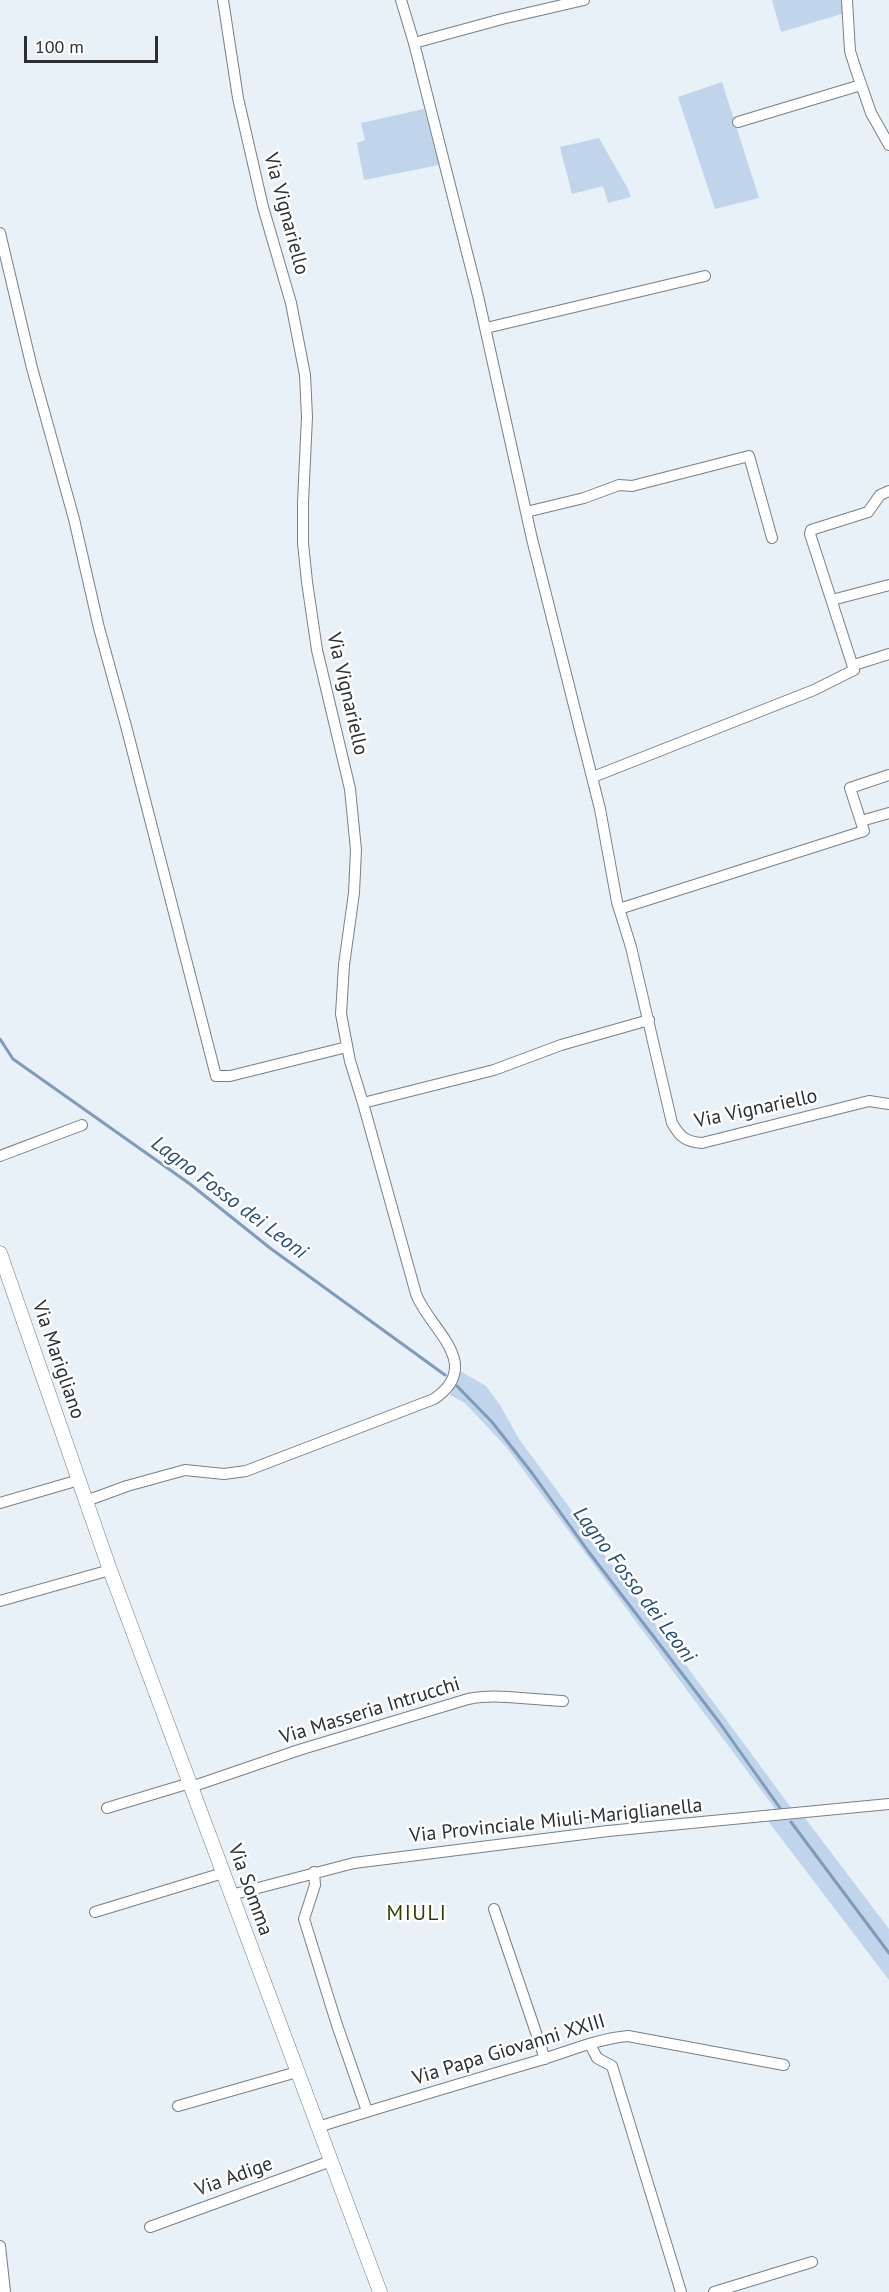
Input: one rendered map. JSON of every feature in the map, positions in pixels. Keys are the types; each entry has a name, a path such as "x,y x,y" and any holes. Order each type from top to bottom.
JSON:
{"street":[{"name":"Via Vignariello","path":"86,1501 127,1486 185,1470 236,1474 274,1461 434,1399 450,1384 453,1374 454,1355 451,1347 444,1335 425,1314 416,1294 347,1047 341,1002 354,893 356,850 350,789 317,650 307,582 303,502 307,417 305,375 291,303 264,208 238,98 223,0"},
{"name":"Via Vignariello","path":"402,0 486,328 526,512 565,675 593,777 620,909 649,1020 672,1123 678,1134 688,1142 702,1143 869,1101 889,1104"},
{"path":"414,43 584,0"},
{"path":"847,0 850,51 875,121 889,145"},
{"path":"738,122 861,85"},
{"path":"0,233 32,368 74,519 99,628 216,1076 230,1076 347,1047"},
{"path":"486,328 705,276"},
{"path":"526,512 584,498 619,485 632,486 750,456 772,538"},
{"path":"593,777 814,690 854,670 810,534 811,530 868,512 880,495 889,491"},
{"path":"832,600 889,585"},
{"path":"854,665 889,654"},
{"path":"620,909 864,831 850,788 889,775"},
{"path":"861,821 889,813"},
{"path":"363,1104 482,1073 561,1045 649,1020"},
{"path":"0,1156 82,1125"},
{"name":"Via Marigliano","path":"0,1253 86,1501"},
{"path":"0,1503 79,1480"},
{"name":"Via Somma","path":"86,1501 380,2292"},
{"path":"0,1601 110,1570"},
{"name":"Via Masseria Intrucchi","path":"107,1808 468,1700 516,1698 563,1701"},
{"name":"Via Provinciale Miuli-Mariglianella","path":"231,1894 354,1863 608,1831 889,1804"},
{"path":"314,1872 315,1885 304,1919 336,2025 367,2111"},
{"path":"95,1912 223,1873"},
{"path":"494,1909 545,2059"},
{"name":"Via Papa Giovanni XXIII","path":"318,2127 545,2059 599,2040 628,2036 784,2065"},
{"path":"590,2044 597,2058 612,2066 681,2292"},
{"path":"178,2106 297,2072"},
{"name":"Via Adige","path":"150,2227 331,2161"},
{"path":"0,2246 5,2292"},
{"path":"714,2292 812,2262"}],"shaded area":[{"path":"772,0 844,0 845,13 781,32"},
{"path":"722,82 759,198 715,209 678,97"},
{"path":"424,109 439,165 364,180 357,143 365,140 361,123"},
{"path":"599,138 631,197 608,203 603,186 572,194 560,147"},
{"path":"460,1371 486,1386 500,1405 519,1439 792,1809 776,1810 507,1448 465,1403 450,1395"},
{"path":"805,1818 889,1929 889,1980 768,1821"}],"waterway":[{"name":"Lagno Fosso dei Leoni","path":"0,1039 13,1059 190,1184 270,1248 445,1375"},
{"name":"Lagno Fosso dei Leoni","path":"457,1386 492,1422 532,1473 588,1551 719,1722 780,1808"},
{"name":"Lagno Fosso dei Leoni","path":"791,1822 889,1953"}],"district":[{"name":"MIULI","path":"417,1914"}]}
